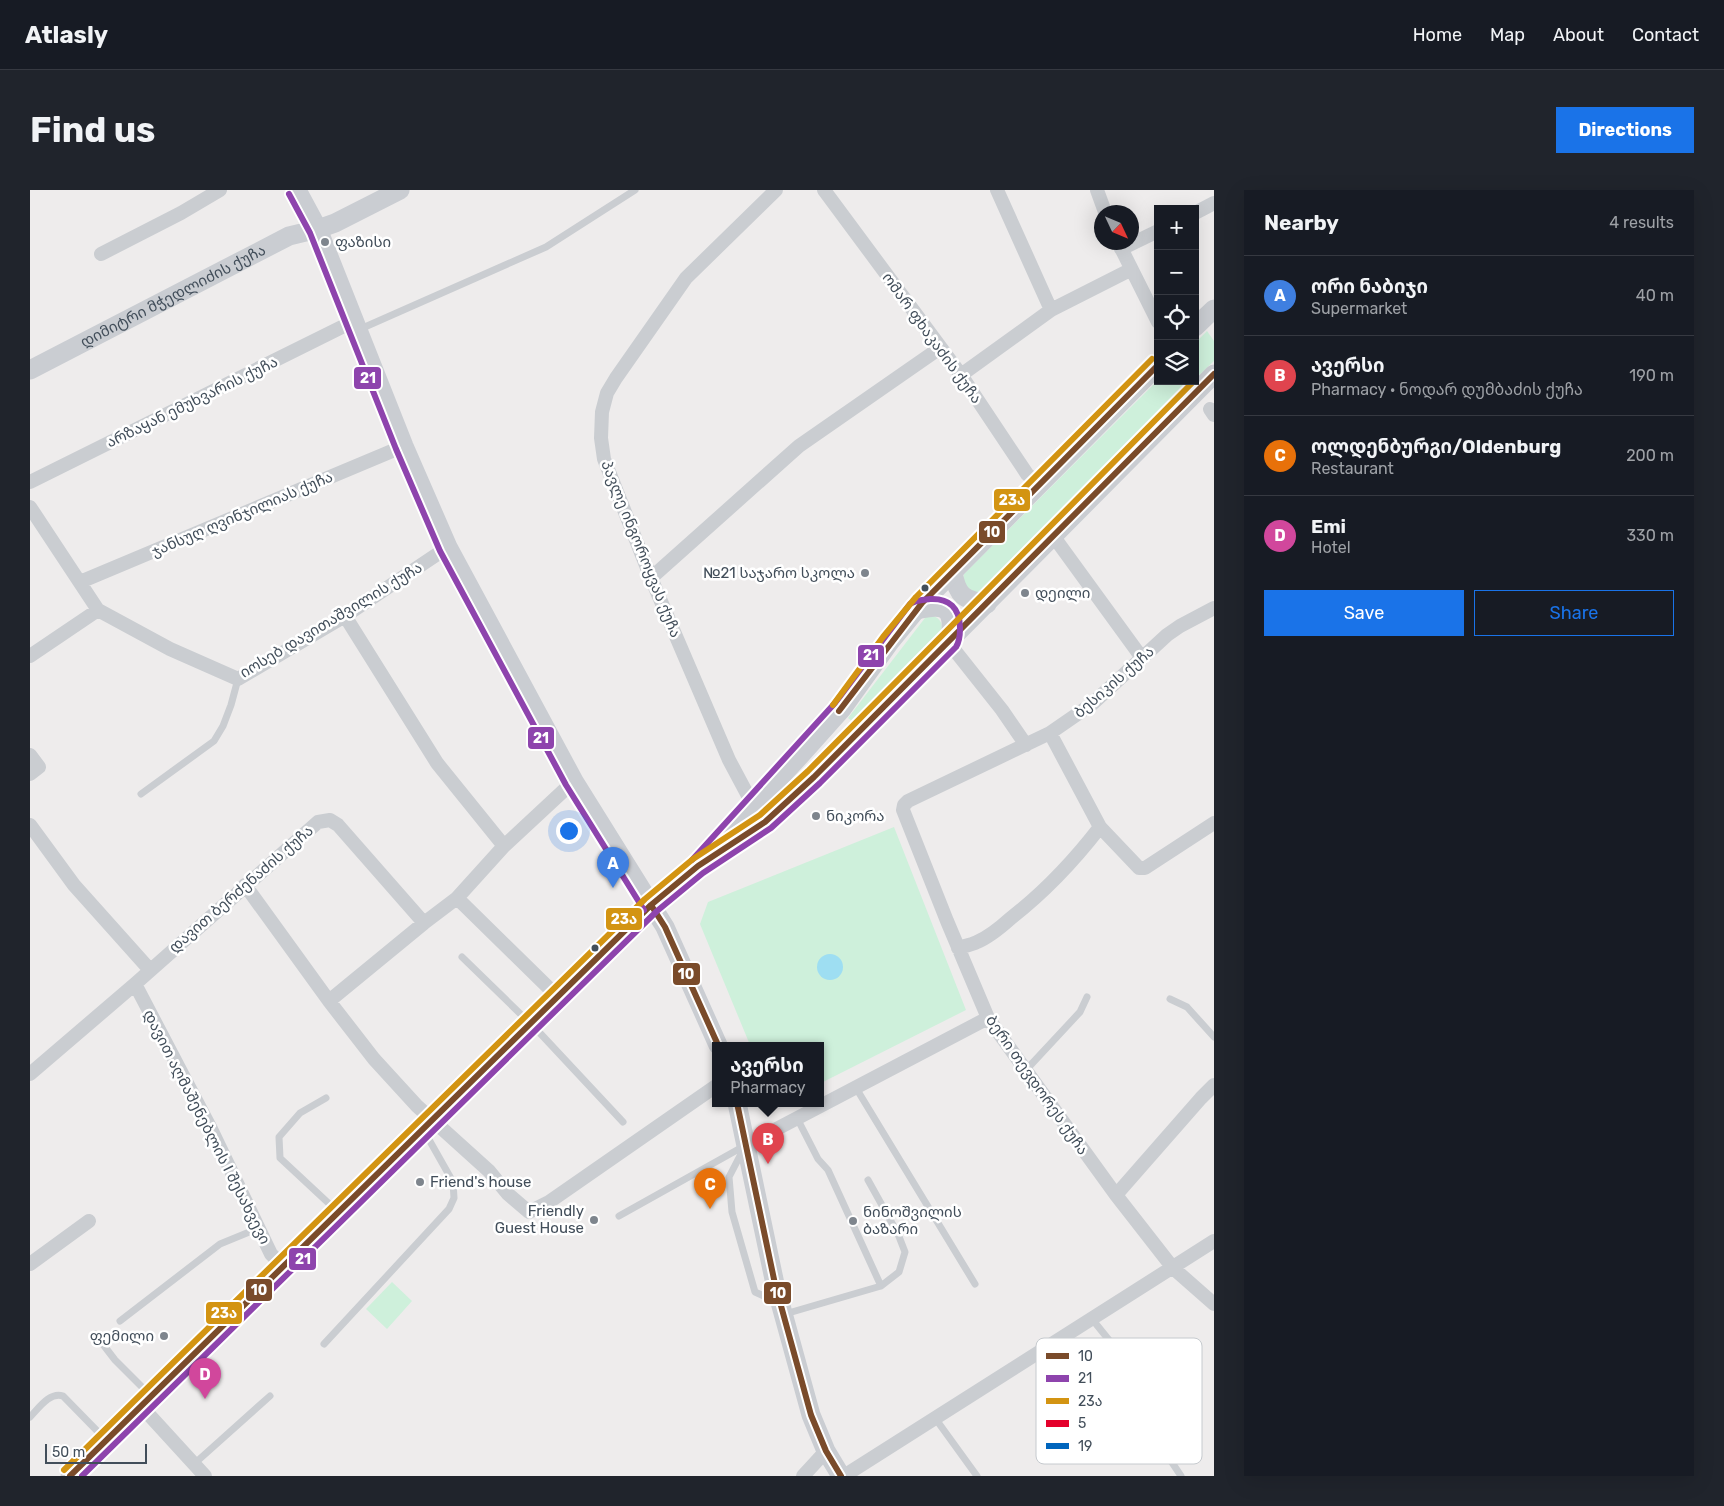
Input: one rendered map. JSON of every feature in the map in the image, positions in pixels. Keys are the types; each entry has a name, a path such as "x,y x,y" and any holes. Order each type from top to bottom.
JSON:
{"main road":[{"path":"297,190 318,229 404,446 448,547 574,781 665,926 717,1042"},
{"name":"დიმიტრი მჭედლიძის ქუჩა","path":"30,370 289,236 335,223 400,190"},
{"path":"1199,323 1214,308"},
{"path":"698,866 842,709 916,610 1154,369"},
{"path":"70,1476 651,905 698,866 765,822 814,777 1214,374"},
{"path":"953,572 960,594 968,601 986,604"},
{"path":"916,610 934,606 941,607 949,614 952,623 950,641"},
{"path":"738,1107 782,1309 811,1415 826,1451 842,1476"}],"street":[{"path":"102,254 181,213 220,190"},
{"name":"პავლე ინგოროყვას ქუჩა","path":"753,805 729,760 651,578 604,459 601,438 602,412 607,393 686,278 776,190"},
{"name":"ომარ ფხაკაძის ქუჩა","path":"824,190 960,375 1028,474 1039,485"},
{"path":"997,190 1051,310"},
{"path":"1097,190 1102,205"},
{"path":"1199,210 1214,204"},
{"path":"1139,238 1154,233"},
{"path":"1122,250 1130,270 1154,315"},
{"path":"960,375 1051,310 1130,270"},
{"name":"არზაყან ემუხვარის ქუჩა","path":"30,482 356,326"},
{"path":"651,578 798,446 940,348"},
{"name":"ჯანსუღ ღვინჯილიას ქუჩა","path":"80,582 404,446"},
{"path":"30,507 98,610 30,656"},
{"path":"1054,537 1142,658"},
{"name":"იოსებ დავითაშვილის ქუჩა","path":"98,610 170,649 238,679 344,616 448,547"},
{"name":"ბესიკის ქუჩა","path":"904,805 908,801 1050,733 1092,704 1180,626 1214,608"},
{"path":"344,616 437,763 504,846"},
{"path":"950,641 1026,745"},
{"path":"1050,733 1100,827 1142,869 1214,823"},
{"path":"30,755 38,767 30,774"},
{"path":"329,1001 457,898 504,846 574,781"},
{"name":"ბერი თევდორეს ქუჩა","path":"904,805 903,810 988,1018 1116,1195 1173,1268 1214,1304"},
{"name":"დავით ბერძენაძის ქუჩა","path":"30,1074 318,822 330,820 338,825 424,923"},
{"path":"30,825 74,885 150,970"},
{"path":"958,948 977,942 995,931 1050,886 1074,861 1100,827"},
{"path":"245,885 329,1001 374,1059 417,1106 428,1124 442,1130 489,1171 508,1194 529,1212 549,1202 712,1089"},
{"path":"457,898 558,997"},
{"name":"დავით აღმაშენებლის I შესახვევი","path":"135,984 211,1128 271,1254 283,1266"},
{"path":"824,1105 988,1018"},
{"path":"1116,1195 1214,1085"},
{"path":"746,1145 819,1107"},
{"path":"30,1264 89,1221"},
{"path":"1062,1338 1214,1241"},
{"path":"842,1476 1036,1354"},
{"path":"146,1401 205,1476"},
{"path":"803,1476 826,1451"}],"lane":[{"path":"356,326 546,247 635,190"},
{"path":"141,794 214,741 229,712 238,679"},
{"path":"462,956 531,1023 623,1122"},
{"path":"1026,1070 1080,1012 1087,997"},
{"path":"1170,1000 1187,1006 1214,1037"},
{"path":"856,1088 975,1284"},
{"path":"326,1098 300,1113 279,1136 280,1158 338,1213"},
{"path":"798,1118 818,1159 828,1170 881,1286"},
{"path":"324,1344 449,1209 454,1198 453,1182 431,1141 428,1124"},
{"path":"619,1216 746,1145"},
{"path":"746,1145 729,1177 732,1212 755,1292 782,1309 881,1286 899,1272 905,1252 898,1234 868,1180"},
{"path":"120,1321 220,1244 259,1228"},
{"path":"1092,1319 1107,1338"},
{"path":"95,1334 146,1401"},
{"path":"30,1417 52,1395 58,1394 63,1396 106,1440"},
{"path":"194,1464 270,1396"},
{"path":"935,1418 977,1476"},
{"path":"1173,1464 1181,1476"}],"green space":[{"path":"1207,331 1214,341 1214,361 1199,375 1199,340"},
{"path":"1154,384 1189,385 980,593 970,594 963,579 964,574"},
{"path":"928,614 941,622 941,631 852,721 848,718"},
{"path":"894,827 966,1010 824,1081 824,1042 749,1042 700,924 708,902"},
{"path":"392,1282 412,1301 387,1329 366,1309"}],"water":[{"path":"830,954 839,958 843,967 839,976 830,980 821,976 817,967 821,958"}],"transit line":[{"name":"21","path":"289,194 310,233 396,449 440,551 566,785 644,910"},
{"name":"23ა","path":"833,705 883,637 916,597 1152,359"},
{"name":"10","path":"839,711 922,603 1154,369"},
{"name":"10","path":"70,1476 651,905 698,866 765,822 814,777 1214,374"},
{"name":"23ა","path":"64,1470 645,899 693,859 760,815 808,771 1190,385"},
{"name":"21","path":"82,1476 657,911 703,873 771,828 820,783 956,647 960,638 956,610 948,602 937,599 920,600 910,604 835,703 692,860"},
{"name":"10","path":"651,905 665,927 717,1042"},
{"name":"10","path":"738,1107 775,1284 811,1415 826,1451 841,1476"}],"place":[{"name":"ფაზისი","path":"325,242"},
{"name":"№21 საჯარო სკოლა","path":"865,573"},
{"name":"დეილი","path":"1025,593"},
{"name":"ნიკორა","path":"816,816"},
{"name":"ორი ნაბიჯი","path":"613,888"},
{"name":"ავერსი","path":"768,1164"},
{"name":"Friend's house","path":"420,1182"},
{"name":"ოლდენბურგი/Oldenburg","path":"710,1209"},
{"name":"Friendly Guest House","path":"594,1220"},
{"name":"ნინოშვილის ბაზარი","path":"853,1221"},
{"name":"ფემილი","path":"164,1336"},
{"name":"Emi","path":"205,1399"}]}
